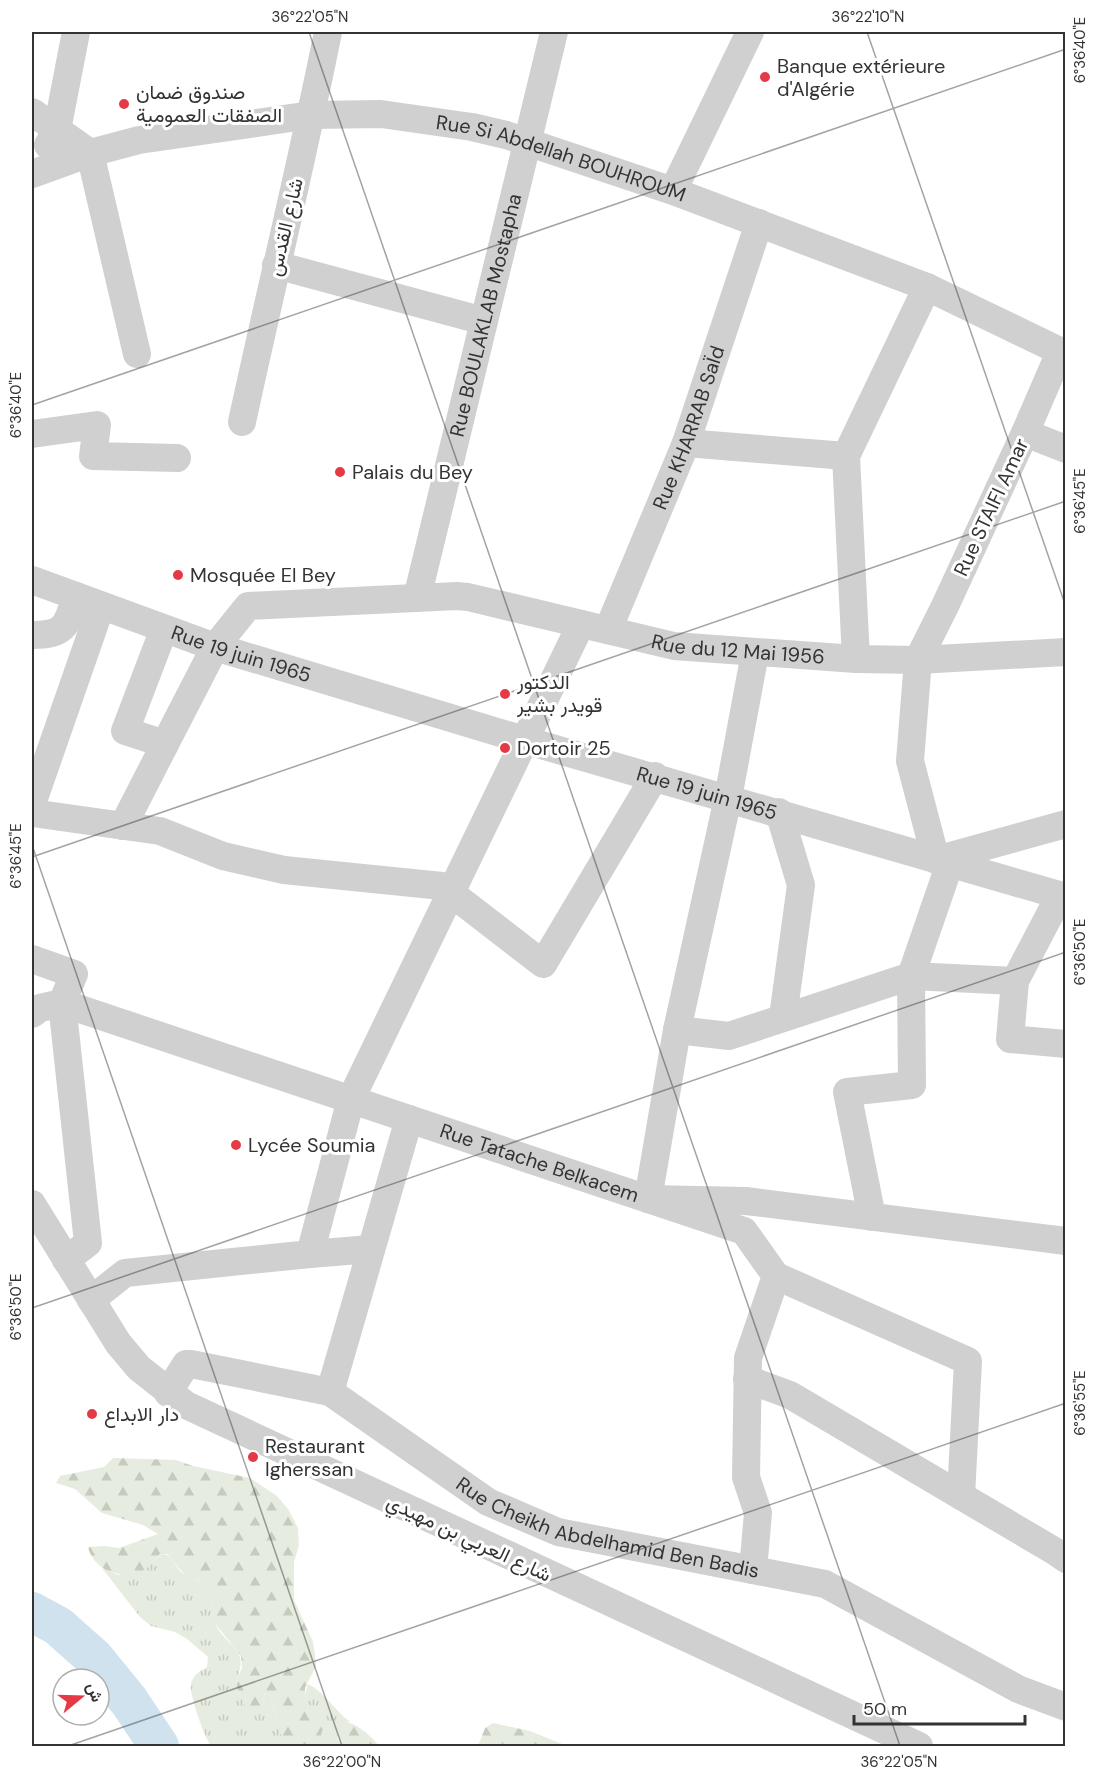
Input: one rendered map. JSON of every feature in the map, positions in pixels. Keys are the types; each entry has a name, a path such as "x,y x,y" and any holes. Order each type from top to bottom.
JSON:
{"street":[{"path":"32,170 57,130 76,32"},
{"name":"شارع القدس","path":"242,422 328,32"},
{"name":"Rue BOULAKLAB Mostapha","path":"417,597 554,32"},
{"path":"673,191 750,32"},
{"path":"32,112 90,153 136,354"},
{"name":"Rue Si Abdellah BOUHROUM","path":"32,174 90,153 139,140 311,116 381,114 472,127 506,135 673,191 927,287 1063,353"},
{"name":"Rue KHARRAB SaÏd","path":"310,1254 351,1099 524,740 595,627 686,443 759,223"},
{"path":"276,265 484,321"},
{"path":"856,659 846,456 927,287"},
{"name":"Rue STAIFI Amar","path":"918,660 1063,353"},
{"path":"32,434 97,425 93,456 177,458"},
{"path":"1025,433 1065,449"},
{"path":"686,443 846,456"},
{"name":"Rue 19 juin 1965","path":"32,580 215,648 1063,896"},
{"name":"Rue du 12 Mai 1956","path":"123,826 215,648 248,606 417,597 468,597 674,646 856,659 918,660 1065,652"},
{"path":"32,636 51,634 62,629 88,601"},
{"path":"32,804 88,601"},
{"path":"164,629 125,731 165,744"},
{"path":"755,653 728,798 677,1030 648,1198 744,1231 776,1276 968,1361 961,1496"},
{"path":"872,1217 847,1092 912,1084 911,976 943,861 910,761 918,660"},
{"path":"32,813 160,831 223,855 284,870 442,886 543,964 655,776"},
{"path":"778,813 801,885 783,1017"},
{"path":"943,861 1065,824"},
{"path":"1063,896 1015,981 1010,1039 1065,1044"},
{"path":"32,959 74,974 62,1003 88,1244 66,1260"},
{"path":"677,1030 729,1036 911,976 1015,981"},
{"path":"32,1014 40,1008 62,1003"},
{"name":"Rue Tatache Belkacem","path":"62,1003 648,1198 746,1201 1065,1241"},
{"path":"330,1392 409,1119"},
{"name":"شارع العربي بن مهيدي","path":"32,1204 125,1351 139,1368 168,1393 204,1416 919,1746"},
{"path":"92,1299 125,1273 371,1249"},
{"path":"753,1570 758,1513 746,1477 748,1359 776,1276"},
{"name":"Rue Cheikh Abdelhamid Ben Badis","path":"168,1393 186,1364 330,1392 488,1502 558,1532 825,1584 1017,1689 1065,1707"},
{"path":"747,1379 790,1395 1065,1559"}],"green space":[{"path":"113,1458 176,1460 193,1466 250,1478 277,1496 288,1509 298,1528 299,1545 294,1562 294,1600 313,1642 315,1655 316,1666 305,1688 305,1694 308,1703 325,1722 319,1742 294,1748 287,1744 278,1727 270,1695 265,1693 262,1708 258,1713 249,1710 244,1704 236,1681 242,1668 241,1656 214,1622 213,1601 198,1580 185,1575 167,1554 160,1554 147,1568 129,1574 112,1572 97,1563 91,1556 88,1547 119,1548 158,1534 143,1525 102,1513 75,1489 56,1483 60,1476 104,1467"},
{"path":"161,1554 169,1557 184,1574 197,1580 206,1590 213,1602 216,1625 236,1650 241,1661 236,1681 262,1708 265,1693 270,1695 279,1730 292,1746 211,1746 198,1715 191,1689 195,1676 207,1667 208,1657 187,1639 175,1632 151,1626 140,1617 102,1568 118,1575 152,1563"},
{"path":"308,1684 320,1692 350,1722 345,1722 337,1738 342,1746 309,1746 319,1742 305,1694"},
{"path":"345,1722 359,1728 379,1746 342,1746 338,1733"},
{"path":"493,1723 530,1731 567,1746 478,1746 485,1728"}],"waterway":[{"path":"32,1612 58,1626 94,1658 129,1701 159,1746"}],"place":[{"name":"Banque extérieure d'Algérie","path":"765,77"},
{"name":"صندوق ضمان الصفقات العمومية","path":"124,104"},
{"name":"Palais du Bey","path":"340,472"},
{"name":"Mosquée El Bey","path":"178,575"},
{"name":"الدكتور قويدر بشير","path":"505,694"},
{"name":"Dortoir 25","path":"505,748"},
{"name":"Lycée Soumia","path":"236,1145"},
{"name":"دار الابداع","path":"92,1414"},
{"name":"Restaurant Igherssan","path":"253,1457"}]}
